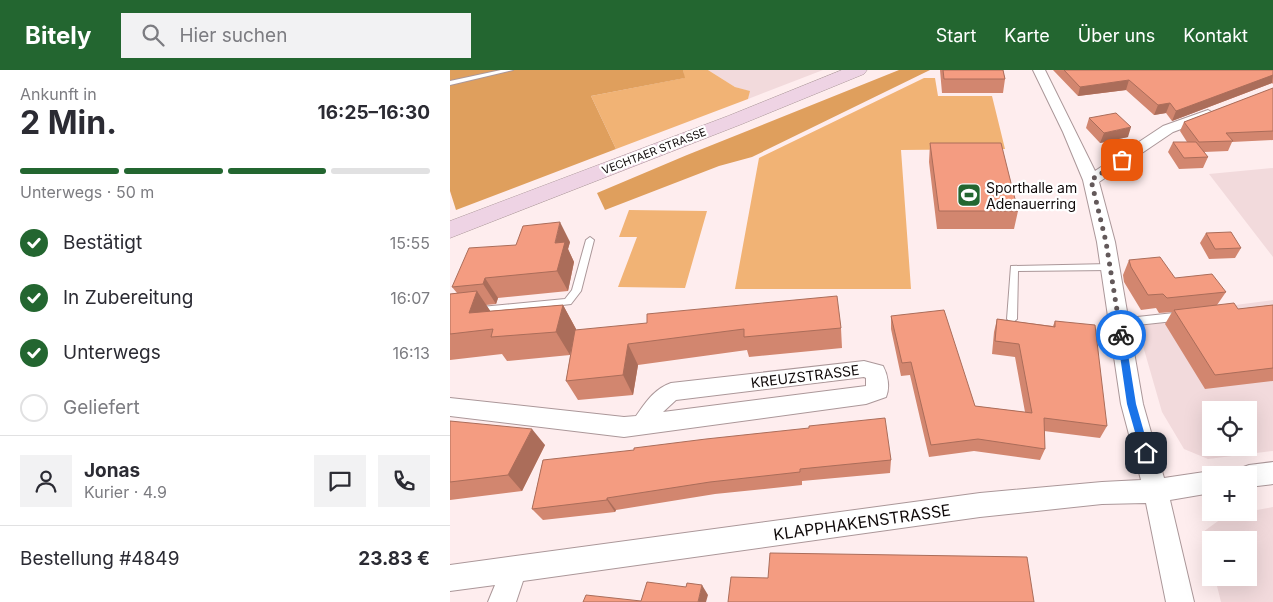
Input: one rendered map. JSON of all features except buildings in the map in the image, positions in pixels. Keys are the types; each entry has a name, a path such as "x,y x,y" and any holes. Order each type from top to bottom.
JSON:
{"main road":[{"name":"VECHTAER STRASSE","path":"450,230 736,120 858,70"}],"street":[{"path":"1039,70 1070,132 1091,180 1110,266 1132,404 1156,491 1180,602"},
{"path":"1091,180 1168,129 1220,109"},
{"name":"KREUZSTRASSE","path":"450,407 624,427 866,396 878,391 876,372 864,369 671,392 656,404 643,424"},
{"path":"1257,475 1273,473"},
{"name":"KLAPPHAKENSTRASSE","path":"450,578 980,505 1102,493 1156,491 1202,483"},
{"path":"502,602 514,570"}],"lane":[{"path":"450,83 510,70"},
{"path":"450,314 568,302 576,291 590,240"},
{"path":"1012,319 1014,268 1110,266"},
{"path":"1119,323 1196,315"}],"shaded area":[{"path":"450,70 683,70 685,78 591,96 616,149 456,210 450,191"},
{"path":"683,70 708,70 735,87 750,91 748,99 616,149 591,96 684,78"},
{"path":"708,70 823,70 748,99 749,91 735,87"},
{"path":"899,70 930,70 752,157 719,166 605,210 597,193 687,155"},
{"path":"924,78 935,78 938,96 992,96 1005,149 901,150 911,289 735,289 759,158"},
{"path":"1273,168 1273,257 1209,174"},
{"path":"629,210 707,211 685,288 618,287 637,237 619,237"},
{"path":"1273,300 1273,451 1257,453 1257,401 1202,401 1202,456 1232,456 1208,459 1184,449 1162,412 1135,318"},
{"path":"1273,507 1273,602 1221,602 1217,586 1257,586 1257,531 1204,531 1218,521 1257,521 1257,510"}],"way so far":[{"path":"1121,335 1106,242 1091,180 1122,160"}],"place":[{"name":"Sporthalle am Adenauerring","path":"969,195"}],"route":[{"path":"1121,335 1132,404 1146,453"}]}
